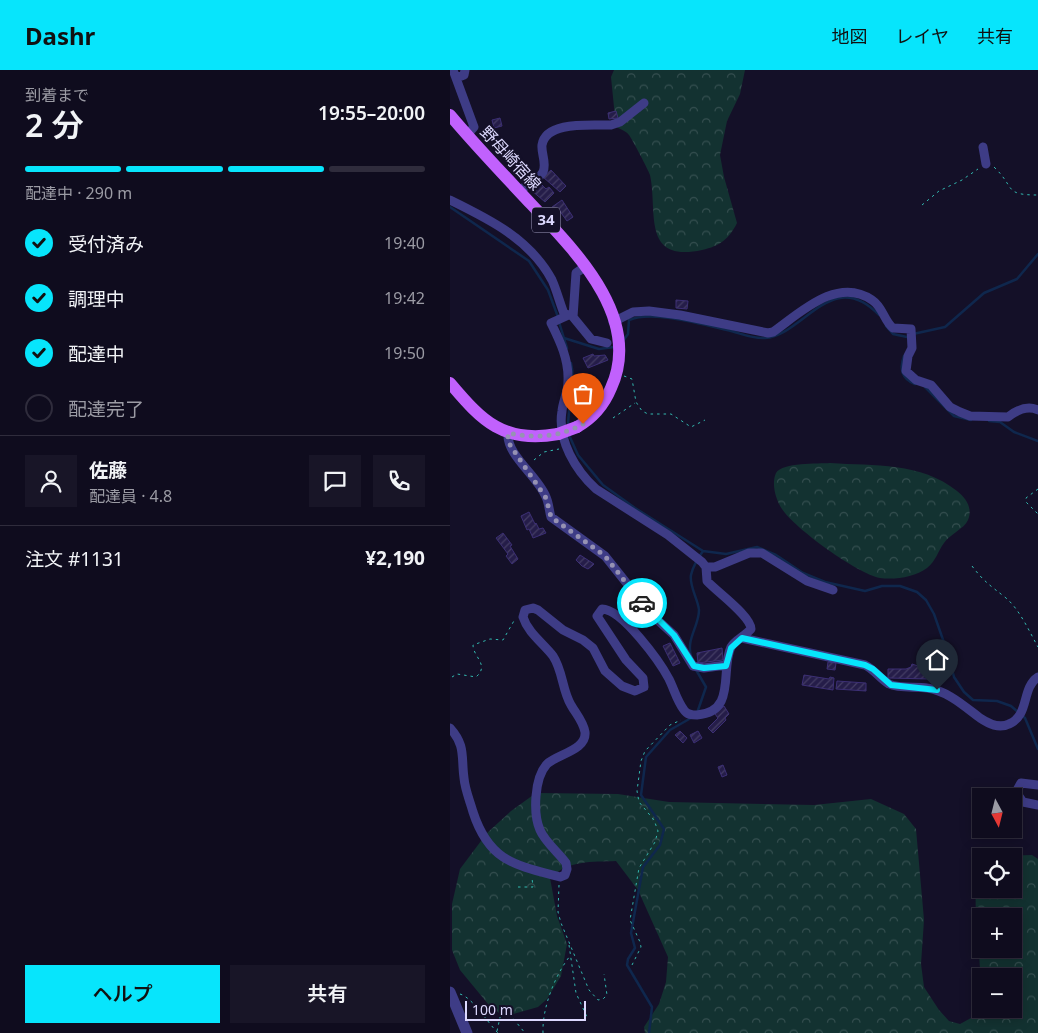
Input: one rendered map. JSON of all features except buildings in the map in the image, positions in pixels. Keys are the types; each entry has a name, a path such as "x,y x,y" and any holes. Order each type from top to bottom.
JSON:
{"main road":[{"name":"野母崎宿線","path":"450,115 586,266 600,288 613,322 617,373 604,404 589,420 558,434 532,437 508,433 484,420 450,383"}],"street":[{"path":"464,70 464,75 455,74 474,128 467,135"},
{"path":"519,191 542,174 544,163 542,146 549,134 558,128 611,125 620,122 644,103"},
{"path":"982,147 986,164"},
{"path":"450,200 506,229 532,252 544,266 553,282 563,317 581,328 591,340 614,344"},
{"path":"586,266 576,273 563,317 551,323 561,344 568,373 561,418 567,449 586,480 596,490 668,535 704,564 715,567 749,553 762,553 807,581 833,590"},
{"path":"613,322 633,312 649,312 680,315 768,333 773,332 813,303 835,295 854,293 878,305 893,328 912,328 912,348 908,356 906,371 916,380 931,385 950,407 970,416 1008,417 1016,411 1028,408 1038,410"},
{"path":"508,433 509,446 526,466 546,498 551,517 605,556 652,615 674,635 696,667 726,666"},
{"path":"450,728 462,746 467,792 484,841 501,856 528,868 560,877 565,875 566,863 540,830 537,805 538,787 544,768 554,759 580,746 584,741 585,730 568,700 557,662 529,628 523,613 528,608 533,608 563,630 583,640 593,648 610,676 630,691 639,691 644,687 643,678 626,660 597,616 602,609 612,612 655,656 684,711 696,715 716,706 725,693 727,687 726,666 731,648 751,629 751,624 707,581 704,564"},
{"path":"742,638 865,665 873,669 891,685 937,690 994,725 1007,725 1020,714 1029,688 1038,677"},
{"path":"1038,785 1021,783 1016,792 1023,802 1038,805"},
{"path":"453,992 467,1033"}],"path":[{"path":"922,205 939,191 962,180 986,164 998,171 1014,192 1020,196 1038,195"},
{"path":"617,373 632,379 636,402 642,411 648,414 672,414 691,427 705,420"},
{"path":"613,418 636,402"},
{"path":"534,460 552,449 567,449"},
{"path":"1038,490 1026,498 1026,502 1038,514"},
{"path":"972,566 982,580 1006,598 1016,610 1038,647"},
{"path":"452,677 457,674 476,677 483,667 481,660 475,653 473,644 490,639 503,640 517,615 523,613"},
{"path":"632,965 640,948 640,942 630,920 638,868 655,842 658,831 654,820 639,802 637,791 642,756 670,725 696,715"},
{"path":"518,887 533,887 528,868"},
{"path":"560,877 558,912 569,944 576,956 589,990 598,1000 603,1000 607,995 604,974"},
{"path":"569,944 576,993 587,1017"},
{"path":"543,1033 544,1016 549,1000 570,956"},
{"path":"453,992 470,998 497,1032"},
{"path":"497,1032 501,1013 512,1017 525,1033"}],"green space":[{"path":"614,70 745,70 740,94 727,121 720,155 737,223 727,238 719,244 702,250 683,252 669,249 661,241 656,231 650,175 629,135 616,127 611,77"},
{"path":"830,463 896,467 928,475 943,482 963,497 970,511 968,520 947,540 933,562 922,571 911,576 892,579 870,575 842,559 812,538 789,517 782,509 776,497 775,477 780,469 793,465"},
{"path":"536,793 618,794 669,802 814,805 871,799 904,814 916,829 924,920 921,964 924,987 939,1010 949,1021 960,1024 971,1018 972,1015 972,1018 1022,1018 1022,968 980,968 979,958 1022,958 1022,908 976,908 976,898 1022,898 1022,855 1032,855 1038,859 1038,1033 645,1033 644,1027 659,1004 666,982 668,957 638,890 616,861 589,862 573,865 557,872 550,878 557,916 567,944 561,976 547,999 538,1007 506,1016 493,1010 460,970 452,950 452,904 460,869 487,833 511,811"}],"waterway":[{"path":"450,207 529,261 548,290 558,317"},
{"path":"913,334 945,327 984,293 1017,279 1038,254"},
{"path":"623,341 628,334 629,320 639,317 651,316 678,319 705,324 751,337 765,338 779,334 819,307 833,300 847,298 862,302 879,315"},
{"path":"559,322 567,348"},
{"path":"886,326 893,334 907,337"},
{"path":"564,338 599,349 614,347"},
{"path":"904,356 902,365 904,376 915,384"},
{"path":"568,427 573,379 571,363"},
{"path":"925,387 954,416 971,420"},
{"path":"989,421 1000,422 1014,432 1038,441"},
{"path":"569,435 578,455 603,485 635,508 703,551 726,554 757,547 776,555 803,573 825,582 865,591 882,586 900,586 917,592 926,600 934,614 954,677 964,692 973,700 997,701 1011,706 1025,718 1038,749"},
{"path":"691,656 691,638 699,610 691,584 691,575 703,551"},
{"path":"695,668 706,687 697,713"},
{"path":"649,1033 652,1007 627,965 628,959 635,948 631,933 643,867 660,845 664,829 641,795 646,757 670,730 691,718"}],"way so far":[{"path":"583,424 568,431 549,436 532,437 508,433 509,446 533,476 546,498 551,517 578,539 605,556 642,603"}],"route":[{"path":"642,603 652,615 668,628 694,666 699,668 726,666 731,648 734,643 742,638 750,642 865,665 873,669 891,685 937,690"}]}
